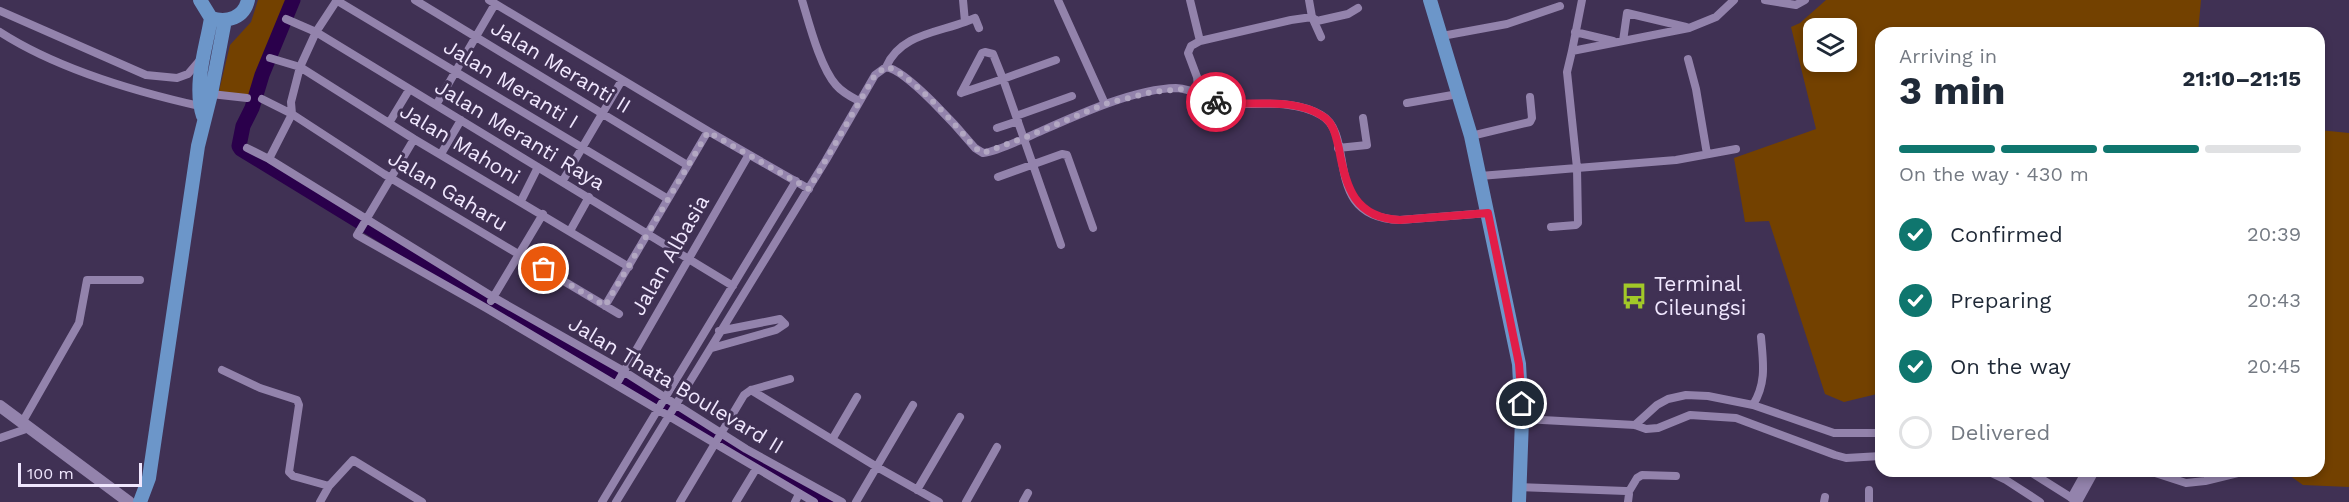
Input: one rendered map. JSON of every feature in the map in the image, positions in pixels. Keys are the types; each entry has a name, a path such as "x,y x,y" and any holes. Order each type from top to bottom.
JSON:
{"main road":[{"path":"140,502 149,478 204,111 203,55 211,18 200,0"},
{"path":"211,18 225,20 238,16 248,0"},
{"path":"1430,0 1471,136 1519,364 1522,419 1519,502"},
{"path":"204,111 211,94 225,20"},
{"path":"0,406 129,502"}],"street":[{"path":"269,159 292,114 291,102 300,67 316,32 336,0"},
{"name":"Jalan Meranti I","path":"336,0 668,199"},
{"name":"Jalan Meranti II","path":"415,0 687,165"},
{"path":"802,0 815,41 833,81 841,90 859,101"},
{"path":"963,0 965,22"},
{"path":"1058,0 1105,104"},
{"path":"1190,0 1200,40"},
{"path":"1309,0 1312,17 1321,37"},
{"path":"1551,227 1576,225 1578,222 1577,168 1567,72 1582,0"},
{"path":"1572,51 1689,28 1716,17 1734,0"},
{"path":"1765,0 1796,5 1802,4 1805,0"},
{"path":"436,105 476,37 492,2 748,156 809,189"},
{"path":"1442,36 1507,24 1560,6"},
{"path":"1199,95 1197,77 1188,53 1191,46 1200,40 1291,20 1312,17 1317,21 1348,14 1358,8"},
{"path":"0,11 146,75 170,79 183,77 203,55"},
{"path":"1622,42 1628,13 1689,28"},
{"path":"616,502 809,189 875,75 886,67 905,42 917,36 940,31 975,18 979,28"},
{"name":"Jalan Meranti Raya","path":"286,19 316,32 733,286"},
{"path":"0,32 49,57 109,81 204,111"},
{"path":"1575,32 1622,42"},
{"path":"1056,60 1003,79 961,94 982,53 993,54 1003,79 1062,245"},
{"name":"Jalan Mahoni","path":"270,58 300,67 414,139 629,267"},
{"path":"1688,59 1696,89 1707,154"},
{"path":"886,67 895,71 934,102 978,151 988,152 1105,104 1175,88 1210,101 1227,104 1278,105 1311,110 1329,120 1337,138 1346,179 1354,200 1376,216 1400,220 1488,213"},
{"path":"562,182 622,80"},
{"path":"388,123 409,90"},
{"path":"211,94 247,98"},
{"path":"1407,102 1458,94"},
{"path":"997,128 1072,96"},
{"path":"1471,136 1530,122 1532,118 1530,97"},
{"name":"Jalan Gaharu","path":"262,99 292,114 391,178 619,314"},
{"path":"1338,148 1367,145 1363,118"},
{"path":"441,154 461,120"},
{"path":"605,306 708,132"},
{"path":"362,226 414,139"},
{"name":"Jalan Thata Boulevard II","path":"247,148 269,159 362,226 716,439 842,502"},
{"path":"1480,176 1676,160 1736,148"},
{"path":"998,177 1062,154 1067,155 1093,228"},
{"name":"Jalan Albasia","path":"619,379 748,156"},
{"path":"521,201 538,167"},
{"path":"602,502 796,181"},
{"path":"570,231 589,197"},
{"path":"490,302 543,214"},
{"name":"Jalan Thata Boulevard II","path":"362,226 716,439 797,498 814,502"},
{"path":"0,438 26,424 79,323 87,280 140,280"},
{"path":"707,329 720,331 780,319 784,324 776,330 712,348"},
{"path":"1753,405 1759,395 1764,374 1761,337"},
{"path":"222,370 260,388 297,400 299,405 289,472 293,476 329,486"},
{"path":"680,502 744,395 751,390 790,379"},
{"path":"751,390 939,502"},
{"path":"1635,425 1657,405 1668,399 1686,395 1708,396 1753,405 1834,433 1875,433"},
{"path":"833,438 856,397"},
{"path":"856,502 913,405"},
{"path":"1522,419 1635,425 1646,429 1658,428 1690,416 1736,418 1835,455 1846,458 1875,456"},
{"path":"916,489 960,417"},
{"path":"966,502 997,447"},
{"path":"320,502 329,486 353,460 422,502"},
{"path":"736,502 756,469"},
{"path":"1520,487 1628,497 1637,478 1642,475 1676,476"},
{"path":"2000,477 2040,502"},
{"path":"2038,477 2076,501"},
{"path":"2076,501 2084,477"},
{"path":"2076,501 2091,477"},
{"path":"2168,477 2186,483 2205,482 2223,477"},
{"path":"1869,490 1869,502"},
{"path":"1023,502 1029,493"}],"shaded area":[{"path":"258,0 291,0 254,97 219,91 230,45 251,22"},
{"path":"1826,0 2201,0 2199,27 1875,27 1875,394 1844,402 1825,394 1769,221 1745,222 1734,158 1816,129 1791,27 1803,20 1803,72 1857,72 1857,18 1806,18"},
{"path":"2325,131 2349,133 2349,487 2303,485 2292,477 2325,477"}],"waterway":[{"path":"293,0 243,126 239,146 241,149 496,305 826,502"}],"way so far":[{"path":"544,269 605,306 708,132 809,189 875,75 886,67 892,68 934,102 960,128 975,148 983,153 1105,104 1152,92 1183,89 1216,102"}],"place":[{"name":"Terminal Cileungsi","path":"1634,296"}],"route":[{"path":"1216,102 1288,106 1311,110 1329,120 1337,138 1342,166 1354,200 1376,216 1400,220 1488,213 1519,364 1522,404"}]}
